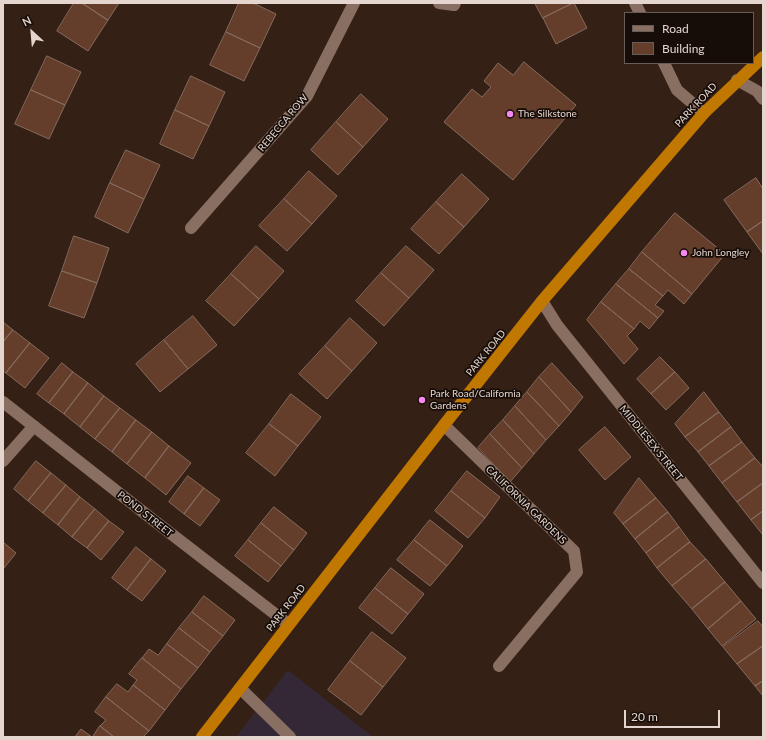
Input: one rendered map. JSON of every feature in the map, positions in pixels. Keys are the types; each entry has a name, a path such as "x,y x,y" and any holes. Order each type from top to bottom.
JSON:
{"highway":[{"name":"PARK ROAD","path":"202,737 288,624 542,301 704,113 737,80 763,57"}],"street":[{"name":"REBECCA ROW","path":"191,228 307,96 354,3"},
{"path":"439,3 454,5 455,3"},
{"path":"635,3 640,12"},
{"path":"664,64 677,90 704,113"},
{"path":"737,80 757,91 763,99"},
{"name":"MIDDLESEX STREET","path":"542,301 557,325 763,583"},
{"name":"POND STREET","path":"3,402 152,520 288,624"},
{"name":"CALIFORNIA GARDENS","path":"444,424 574,551 578,572 499,666"},
{"path":"3,461 34,426"},
{"path":"240,688 290,737"}],"shaded area":[{"path":"288,670 373,737 236,737"}],"building":[{"path":"74,3 82,3 108,20 88,51 57,31"},
{"path":"82,3 119,3 108,20"},
{"path":"239,3 253,3 276,14 260,48 226,32"},
{"path":"535,3 573,3 543,18"},
{"path":"574,3 587,28 556,44 543,18"},
{"path":"226,32 260,48 244,81 210,65"},
{"path":"47,56 81,72 65,105 31,90"},
{"name":"The Silkstone","path":"524,62 576,105 513,180 444,122 472,89 482,97 491,87 484,81 498,63 513,75"},
{"path":"191,76 225,92 209,126 175,110"},
{"path":"31,90 65,105 49,139 15,124"},
{"path":"361,94 388,119 363,147 336,122"},
{"path":"175,110 209,126 193,159 160,144"},
{"path":"336,122 363,147 338,175 311,150"},
{"path":"126,150 160,165 144,199 110,183"},
{"path":"309,171 337,196 312,224 284,199"},
{"path":"462,174 489,199 464,227 436,202"},
{"path":"756,178 763,189 763,221 747,232 724,200"},
{"path":"110,183 144,199 128,233 95,217"},
{"path":"284,199 312,224 287,251 259,226"},
{"path":"436,202 464,227 439,254 411,229"},
{"name":"John Longley","path":"675,213 725,254 692,294 642,252"},
{"path":"763,221 763,254 747,232"},
{"path":"74,236 109,248 97,283 62,271"},
{"path":"256,246 284,271 259,299 231,274"},
{"path":"406,246 434,270 409,298 381,273"},
{"path":"642,252 692,294 684,304 668,290 663,296 629,269"},
{"path":"629,269 663,296 655,305 664,311 658,318 616,284"},
{"path":"62,271 97,283 84,318 49,306"},
{"path":"381,273 409,298 384,326 356,301"},
{"path":"231,274 259,299 234,326 206,301"},
{"path":"616,284 658,318 649,329 640,321 634,329 601,302"},
{"path":"601,302 634,329 627,336 638,349 624,364 587,320"},
{"path":"193,316 217,345 188,369 164,340"},
{"path":"350,318 377,343 352,371 325,346"},
{"path":"3,322 13,330 3,342"},
{"path":"13,330 30,343 6,373 3,371 3,342"},
{"path":"164,340 188,369 160,392 136,364"},
{"path":"30,343 49,358 25,388 6,373"},
{"path":"325,346 352,371 327,399 299,374"},
{"path":"660,357 675,372 651,394 637,379"},
{"path":"62,363 73,372 49,403 37,394"},
{"path":"552,363 583,397 571,412 539,377"},
{"path":"73,372 88,383 64,414 49,403"},
{"path":"675,372 689,388 666,410 651,394"},
{"path":"539,377 571,412 559,426 527,392"},
{"path":"88,383 104,396 80,427 64,414"},
{"path":"527,392 559,426 546,440 515,406"},
{"path":"704,392 719,412 685,437 675,424"},
{"path":"291,394 321,417 298,446 269,424"},
{"path":"104,396 120,408 95,439 80,427"},
{"path":"515,406 546,440 534,454 503,420"},
{"path":"120,408 136,420 112,452 95,439"},
{"path":"719,412 731,427 698,452 685,437"},
{"path":"136,420 152,432 127,464 112,452"},
{"path":"503,420 534,454 522,468 490,434"},
{"path":"269,424 298,446 275,476 246,453"},
{"path":"605,427 631,457 605,480 579,450"},
{"path":"731,427 742,442 709,466 698,452"},
{"path":"152,432 169,446 145,478 127,464"},
{"path":"490,434 522,468 510,482 478,448"},
{"path":"742,442 755,458 722,483 709,466"},
{"path":"169,446 191,463 166,495 145,478"},
{"path":"755,458 763,467 763,483 737,502 722,483"},
{"path":"36,461 51,473 28,501 14,489"},
{"path":"467,471 500,497 485,518 451,491"},
{"path":"51,473 66,485 43,513 28,501"},
{"path":"188,476 204,488 184,514 169,502"},
{"path":"639,478 656,498 623,524 614,513"},
{"path":"763,483 763,511 751,520 737,502"},
{"path":"66,485 80,497 58,525 43,513"},
{"path":"204,488 220,500 200,526 184,514"},
{"path":"451,491 485,518 468,538 435,511"},
{"path":"80,497 95,509 72,537 58,525"},
{"path":"656,498 668,512 635,539 623,524"},
{"path":"274,507 307,533 294,550 261,523"},
{"path":"95,509 109,521 87,548 72,537"},
{"path":"763,511 763,535 751,520"},
{"path":"668,512 679,527 646,553 635,539"},
{"path":"430,520 463,546 447,566 414,540"},
{"path":"109,521 124,532 101,560 87,548"},
{"path":"261,523 294,550 281,566 248,540"},
{"path":"679,527 690,542 657,568 646,553"},
{"path":"248,540 281,566 268,582 235,556"},
{"path":"414,540 447,566 430,586 397,560"},
{"path":"3,542 16,553 4,568 3,567"},
{"path":"690,542 706,559 672,586 657,568"},
{"path":"136,547 151,559 127,590 112,578"},
{"path":"151,559 166,571 142,601 127,590"},
{"path":"706,559 725,582 692,609 672,586"},
{"path":"391,568 424,594 408,614 375,588"},
{"path":"725,582 741,601 708,629 692,609"},
{"path":"375,588 408,614 392,634 359,608"},
{"path":"204,596 235,620 223,636 192,612"},
{"path":"741,601 756,619 722,646 708,629"},
{"path":"192,612 223,636 210,652 179,628"},
{"path":"758,621 763,627 763,646 737,664 723,647"},
{"path":"179,628 210,652 198,668 167,644"},
{"path":"372,632 406,658 383,687 350,661"},
{"path":"167,644 198,668 181,689 142,658 149,649 158,655"},
{"path":"763,646 763,681 755,686 737,664"},
{"path":"142,658 181,689 165,710 133,685 137,680 129,674"},
{"path":"350,661 383,687 361,715 328,690"},
{"path":"763,681 763,696 755,686"},
{"path":"117,684 128,692 133,685 165,710 149,731 106,697"},
{"path":"106,697 149,731 143,737 114,737 100,726 106,720 95,712"},
{"path":"100,726 114,737 92,737"},
{"path":"81,729 92,737 75,737"}],"place":[{"name":"The Silkstone","path":"510,114"},
{"name":"John Longley","path":"684,253"},
{"name":"Park Road/California Gardens","path":"422,400"}]}
